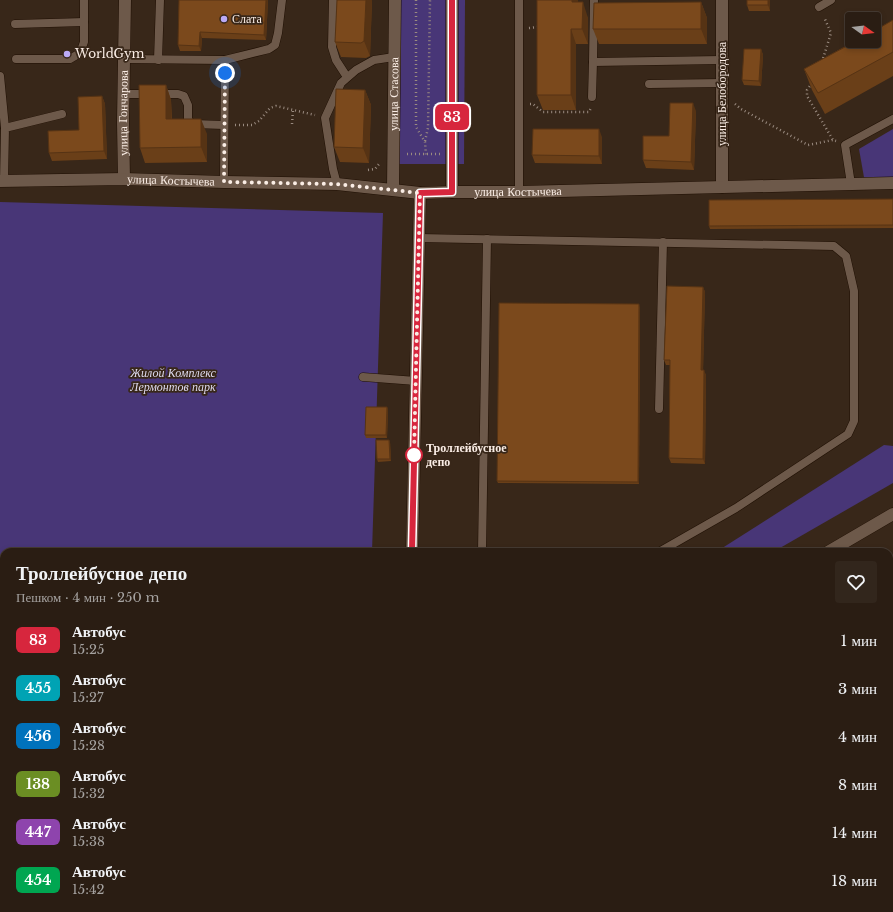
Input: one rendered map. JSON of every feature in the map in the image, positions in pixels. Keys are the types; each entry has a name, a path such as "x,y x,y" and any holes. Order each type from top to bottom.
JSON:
{"street":[{"name":"улица Гончарова","path":"124,179 123,94 125,0"},
{"name":"улица Стасова","path":"393,189 395,0"},
{"path":"452,0 452,192"},
{"name":"улица Белобородова","path":"722,0 722,187"},
{"name":"улица Костычева","path":"2,181 124,179 337,184 420,193 893,183"},
{"path":"412,548 420,193"},
{"path":"835,548 893,514"}],"lane":[{"path":"16,59 70,59 80,53 84,42 84,0"},
{"path":"158,60 160,0"},
{"path":"124,59 225,60 269,49 275,45 282,0"},
{"path":"333,0 332,47 336,60 347,77"},
{"path":"519,0 519,192"},
{"path":"592,97 594,0"},
{"path":"819,7 831,0"},
{"path":"15,24 84,22"},
{"path":"337,184 333,169 325,118 341,83 347,77 374,60 394,57"},
{"path":"224,182 225,60"},
{"path":"593,62 722,60"},
{"path":"0,76 5,128 2,181"},
{"path":"648,84 722,87"},
{"path":"123,94 178,94 184,96 188,105 188,120 194,124 224,125"},
{"path":"5,128 62,114"},
{"path":"851,184 845,145 893,119"},
{"path":"419,238 834,246 846,256 854,291 854,421 848,434 736,508 666,548"},
{"path":"482,548 487,239"},
{"path":"659,409 663,242"},
{"path":"363,377 416,382"}],"path":[{"path":"416,0 416,127 425,142"},
{"path":"426,155 425,142 428,128 430,0"},
{"path":"531,28 538,27"},
{"path":"820,67 831,33 829,29"},
{"path":"816,81 811,84 807,90 807,96 833,140"},
{"path":"722,87 741,109 801,142 808,145 833,140 845,145"},
{"path":"533,104 543,112 589,112 592,107 592,97"},
{"path":"224,125 252,125 259,121 270,108 276,106 325,118"},
{"path":"292,124 293,110"},
{"path":"400,154 443,154"},
{"path":"368,170 375,169 381,162"}],"green space":[{"path":"389,0 465,0 464,164 390,164"},
{"path":"893,129 893,183 865,183 859,149"},
{"name":"Жилой Комплекс Лермонтов парк","path":"0,202 383,213 372,548 0,548"},
{"path":"884,445 893,446 893,483 780,548 722,548"}],"building":[{"name":"Слата","path":"179,0 266,0 264,35 200,32 199,46 178,45"},
{"path":"337,0 366,0 364,41 361,43 335,42"},
{"path":"537,0 572,0 572,2 583,2 582,29 571,29 571,95 537,95"},
{"path":"747,0 768,0 768,5 747,5"},
{"path":"701,2 701,29 593,29 594,3"},
{"path":"893,20 893,52 818,93 804,69 845,47 881,48 881,27"},
{"path":"744,49 761,49 759,81 742,80"},
{"path":"139,85 166,85 166,119 201,119 201,147 140,148"},
{"path":"336,89 365,90 363,148 334,147"},
{"path":"102,96 104,151 49,153 48,131 79,130 78,97"},
{"path":"670,103 693,103 691,162 643,160 643,136 669,136"},
{"path":"533,129 599,129 599,156 532,155"},
{"path":"893,199 893,225 709,226 709,200"},
{"path":"667,286 703,287 701,370 704,370 703,459 669,458 670,360 664,360"},
{"path":"499,303 639,304 638,482 497,481"},
{"path":"366,407 387,407 386,435 365,435"},
{"path":"376,440 389,440 390,459 377,459"}],"bus line":[{"name":"83","path":"412,548 420,193 452,192 452,0"}],"place":[{"name":"Слата","path":"224,19"},
{"name":"WorldGym","path":"67,54"},
{"name":"Троллейбусное депо","path":"414,455"}],"route":[{"path":"225,73 224,182 337,184 420,193 414,455"}]}
